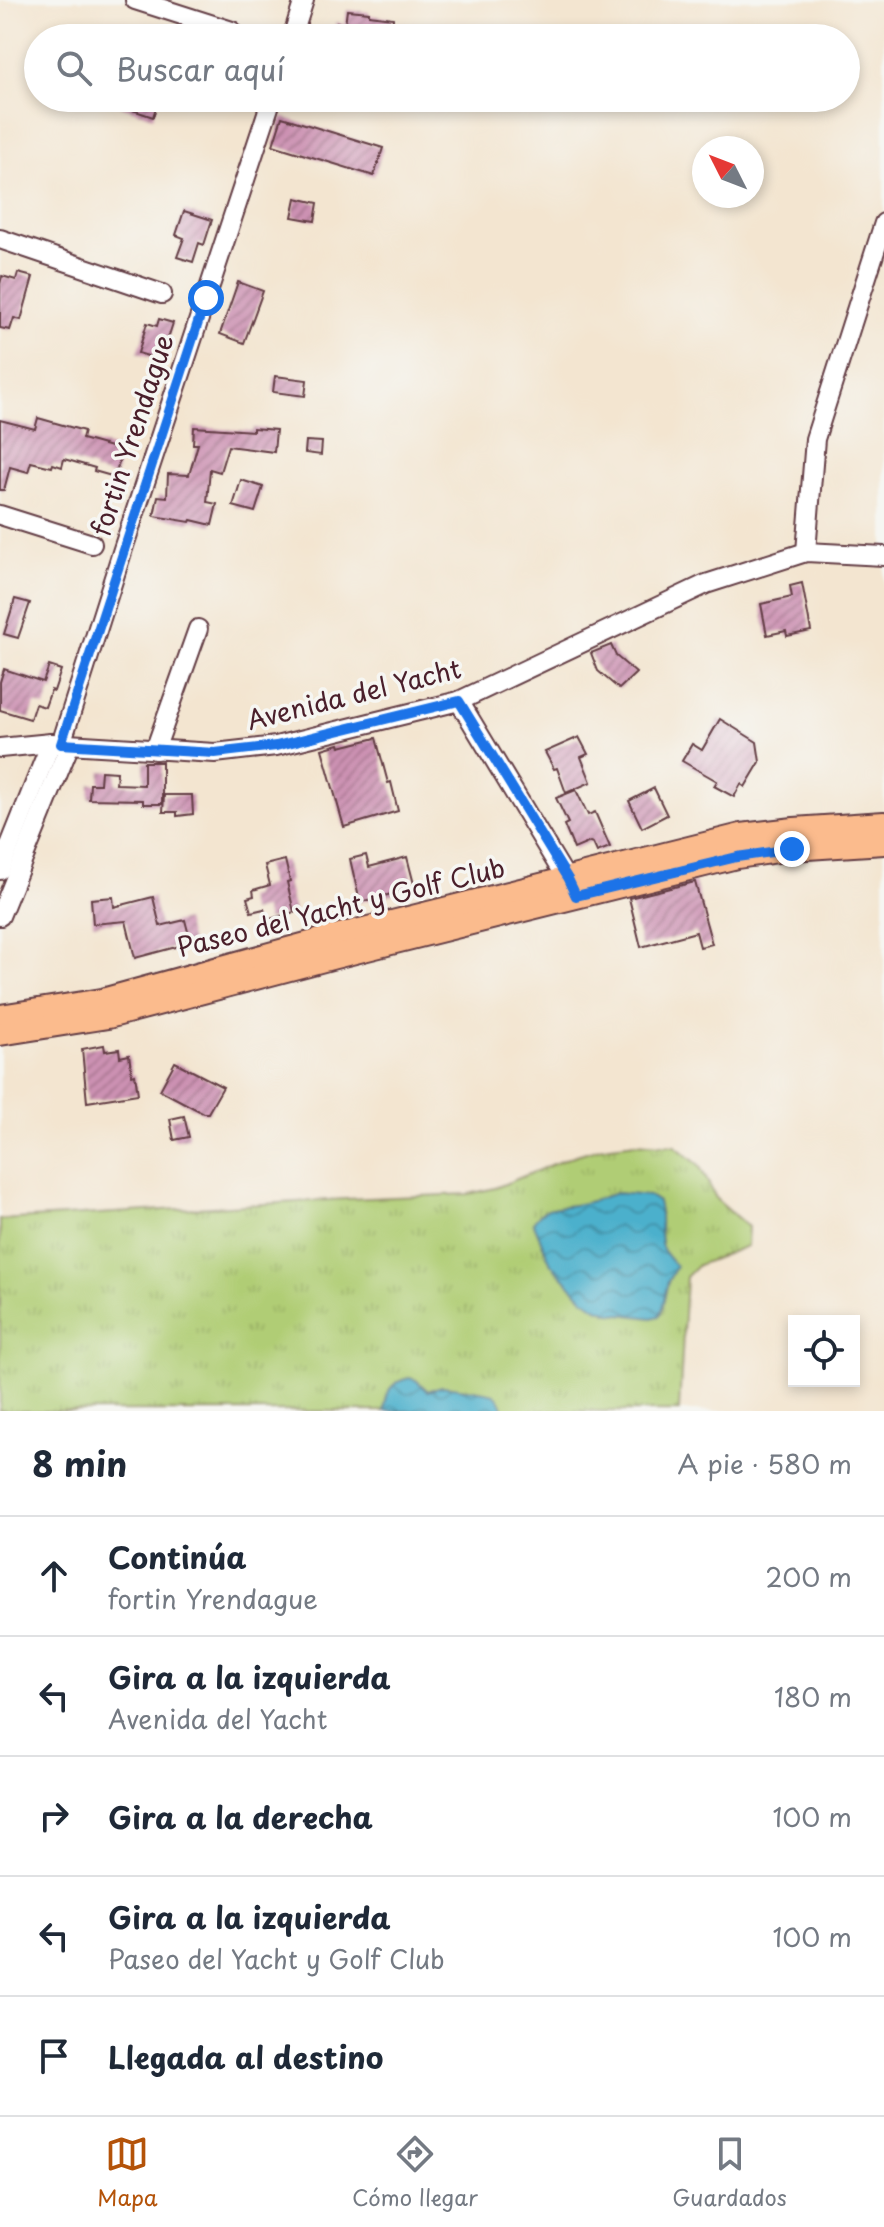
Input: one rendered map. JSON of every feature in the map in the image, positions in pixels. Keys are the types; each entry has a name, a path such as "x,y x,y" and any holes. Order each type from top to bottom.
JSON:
{"main road":[{"name":"Paseo del Yacht y Golf Club","path":"0,1034 108,1017 572,888 741,835 884,823"},
{"name":"Paseo del Yacht y Golf Club","path":"0,1016 102,1000 328,938 572,888 792,849 884,843"}],"street":[{"path":"135,0 210,24"},
{"path":"296,24 304,0"},
{"name":"fortin Yrendague","path":"0,916 61,744 267,112"},
{"path":"806,552 815,439 884,223"},
{"path":"0,239 162,294"},
{"path":"0,515 92,544"},
{"name":"Avenida del Yacht","path":"0,748 61,744 215,753 276,746 459,701 706,584 806,552 884,556"},
{"path":"155,750 198,629"},
{"path":"459,701 572,888"},
{"name":"fortin Yrendague","path":"0,870 61,744"}],"green space":[{"path":"635,1143 675,1146 699,1165 717,1200 748,1227 747,1246 698,1265 686,1277 679,1411 0,1411 0,1220 469,1194 495,1188 573,1156 603,1147"}],"water":[{"path":"617,1193 649,1196 658,1202 661,1244 676,1266 659,1316 652,1318 611,1313 595,1307 551,1264 533,1222 544,1211 554,1207 584,1203"},
{"path":"409,1378 428,1391 441,1386 494,1394 504,1411 384,1411 390,1389 397,1382"}],"building":[{"path":"347,10 393,18 393,24 345,24"},
{"path":"138,112 155,112 153,117"},
{"path":"282,117 383,148 374,176 273,145"},
{"path":"296,198 318,203 315,221 292,217"},
{"path":"184,211 212,220 204,245 199,243 193,262 177,257 184,238 176,235"},
{"path":"18,273 33,277 21,320 14,318 10,330 0,328 2,276 16,280"},
{"path":"238,282 263,291 244,343 220,334"},
{"path":"159,319 173,323 161,360 138,353 147,323 157,326"},
{"path":"275,376 307,380 305,396 273,392"},
{"path":"38,418 84,431 82,439 122,450 115,477 64,459 62,467 31,462 28,472 10,467 4,490 0,490 0,420 35,429"},
{"path":"194,427 276,430 274,452 228,446 220,472 210,469 207,502 217,504 212,525 154,516 158,496 167,497 168,474 189,475 198,444 193,444"},
{"path":"306,441 322,442 321,455 305,453"},
{"path":"241,480 263,487 255,512 233,506"},
{"path":"802,583 811,631 787,636 786,631 767,635 761,604 792,597 790,586"},
{"path":"15,599 30,603 18,638 4,634"},
{"path":"611,645 616,656 636,673 619,689 598,671 591,653"},
{"path":"49,666 61,670 45,707 35,704 30,719 0,710 0,682 4,669 43,682"},
{"path":"720,719 757,742 760,762 745,787 741,784 734,797 714,786 717,781 682,761 692,744 702,750"},
{"path":"579,737 588,754 581,757 591,782 566,793 557,768 554,769 545,752"},
{"path":"376,738 398,811 344,827 322,749"},
{"path":"144,762 162,762 162,804 143,804 143,800 89,799 90,784 100,784 101,771 117,772 116,784 144,785"},
{"path":"654,788 667,815 642,828 629,801"},
{"path":"576,790 588,815 595,812 610,847 597,852 590,842 574,849 564,825 568,823 556,798"},
{"path":"164,795 192,795 193,814 177,816 177,812 163,812"},
{"path":"366,855 369,867 407,857 415,888 360,902 350,859"},
{"path":"285,860 294,912 267,920 264,909 251,912 247,898 254,896 253,890 270,885 265,865"},
{"path":"695,882 712,944 700,947 696,932 641,947 629,898"},
{"path":"113,897 114,907 153,897 160,926 185,920 191,943 135,958 126,921 93,924 91,899"},
{"path":"104,1045 105,1051 119,1049 120,1057 129,1055 138,1094 87,1102 82,1049"},
{"path":"175,1062 223,1087 208,1113 160,1090"},
{"path":"184,1116 189,1137 174,1140 170,1119"}],"route":[{"path":"206,298 61,744 215,753 276,746 459,701 576,896 737,857 792,849"}]}
